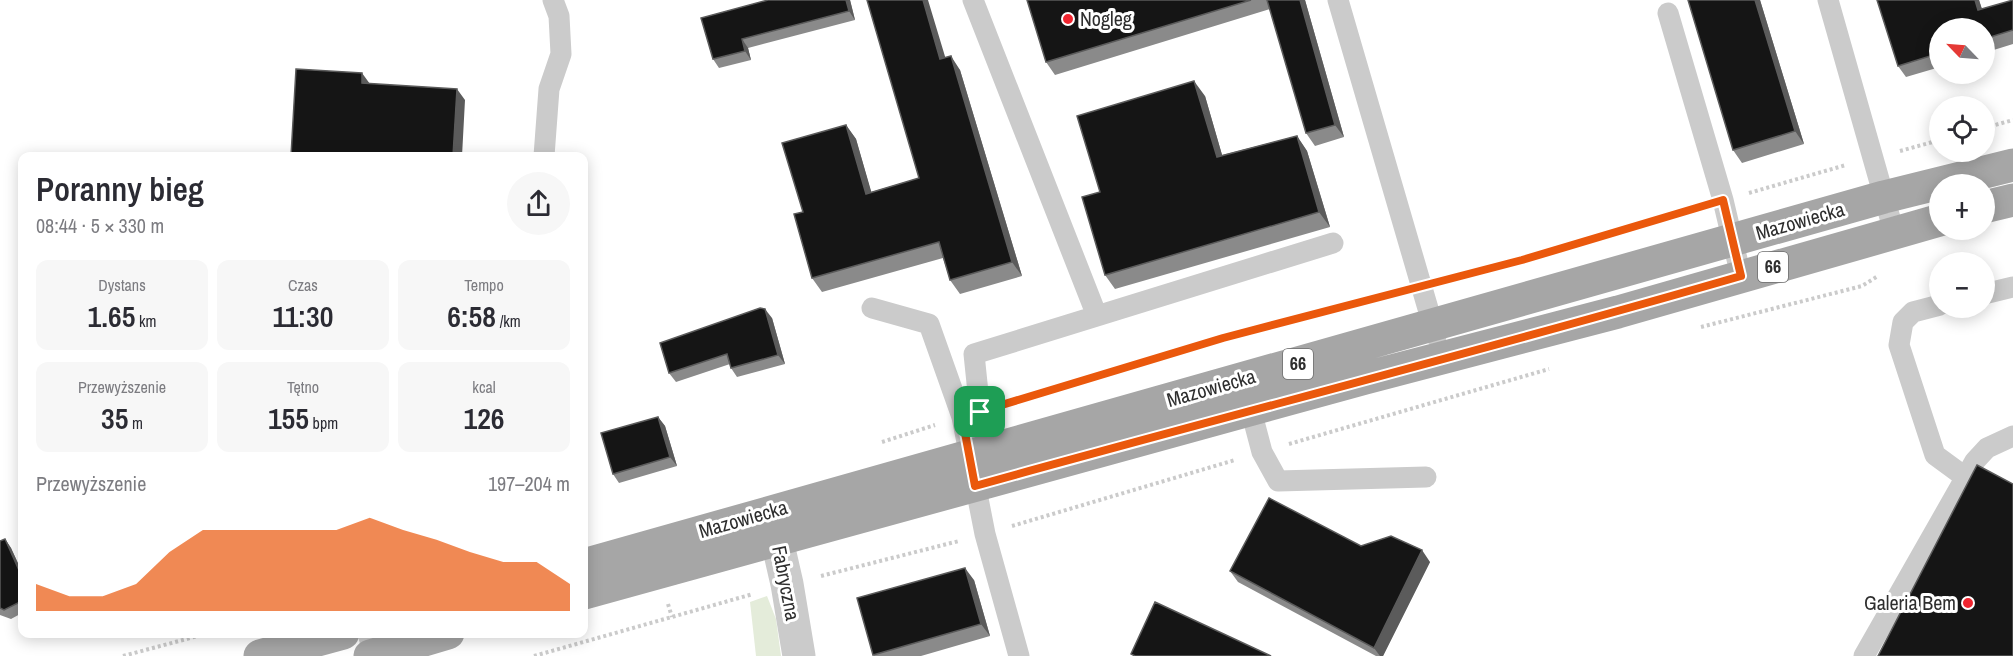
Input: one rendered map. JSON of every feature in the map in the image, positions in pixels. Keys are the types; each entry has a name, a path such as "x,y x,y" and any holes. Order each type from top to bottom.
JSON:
{"main road":[{"name":"Mazowiecka","path":"588,592 774,526 971,471 1243,379 1884,197 2013,165"},
{"path":"1995,204 2013,200"},
{"name":"Mazowiecka","path":"971,471 1251,410 1929,223"},
{"name":"Mazowiecka","path":"588,564 774,526"},
{"path":"260,656 325,638"},
{"path":"371,650 424,638"}],"street":[{"name":"Fabryczna","path":"774,526 788,584 799,656"}],"lane":[{"path":"544,152 549,89 561,54 559,16 553,0"},
{"path":"973,0 1096,316"},
{"path":"1338,0 1442,359"},
{"path":"1828,0 1894,232"},
{"path":"1668,13 1723,200 1741,276"},
{"path":"1019,656 985,534 971,471 974,354 1333,243"},
{"path":"1995,291 2013,287"},
{"path":"1929,308 1913,312 1903,322 1899,345 1935,455 1965,477"},
{"path":"872,309 929,324 971,414"},
{"path":"1243,379 1262,452 1278,481 1426,477"},
{"path":"1864,656 1965,477 1987,448 2013,436"}],"path":[{"path":"1995,125 2013,120"},
{"path":"872,445 1223,338 1522,260 1723,200 1929,143"},
{"path":"123,656 190,638"}],"green space":[{"path":"767,596 776,619 781,656 756,656 750,602"}],"building":[{"path":"768,0 846,0 849,11 742,39 745,51 713,59 701,18"},
{"path":"867,0 923,0 940,59 951,56 1012,262 950,280 939,242 812,278 794,214 803,212 782,143 846,125 866,194 919,178"},
{"path":"1027,0 1251,0 1046,62"},
{"path":"1267,0 1300,0 1335,125 1306,133"},
{"path":"1688,0 1755,0 1795,131 1733,150"},
{"path":"1877,0 1975,0 1978,10 2013,0 2013,30 1995,36 1995,18 1929,18 1929,56 1898,66"},
{"path":"296,69 362,73 362,83 457,89 453,152 291,152"},
{"path":"1194,81 1217,157 1297,136 1319,212 1105,275 1082,197 1100,192 1077,116"},
{"path":"760,308 765,309 778,355 731,368 727,354 669,373 660,343"},
{"path":"658,417 670,457 613,474 601,433"},
{"name":"Galeria Bem","path":"1977,465 2013,484 2013,656 1878,656"},
{"path":"1269,498 1361,546 1391,536 1422,550 1374,648 1230,571"},
{"path":"5,539 18,568 18,603 4,610 0,608 0,541"},
{"path":"965,568 981,624 873,655 857,598"},
{"path":"1155,602 1271,656 1135,656 1131,654"}],"place":[{"name":"Nogleg","path":"1068,19"},
{"name":"Galeria Bem","path":"1968,603"}],"route":[{"path":"1723,200 1741,276 1618,312 1365,378 975,486 962,417 980,412 1223,338 1522,260 1723,200"}]}
